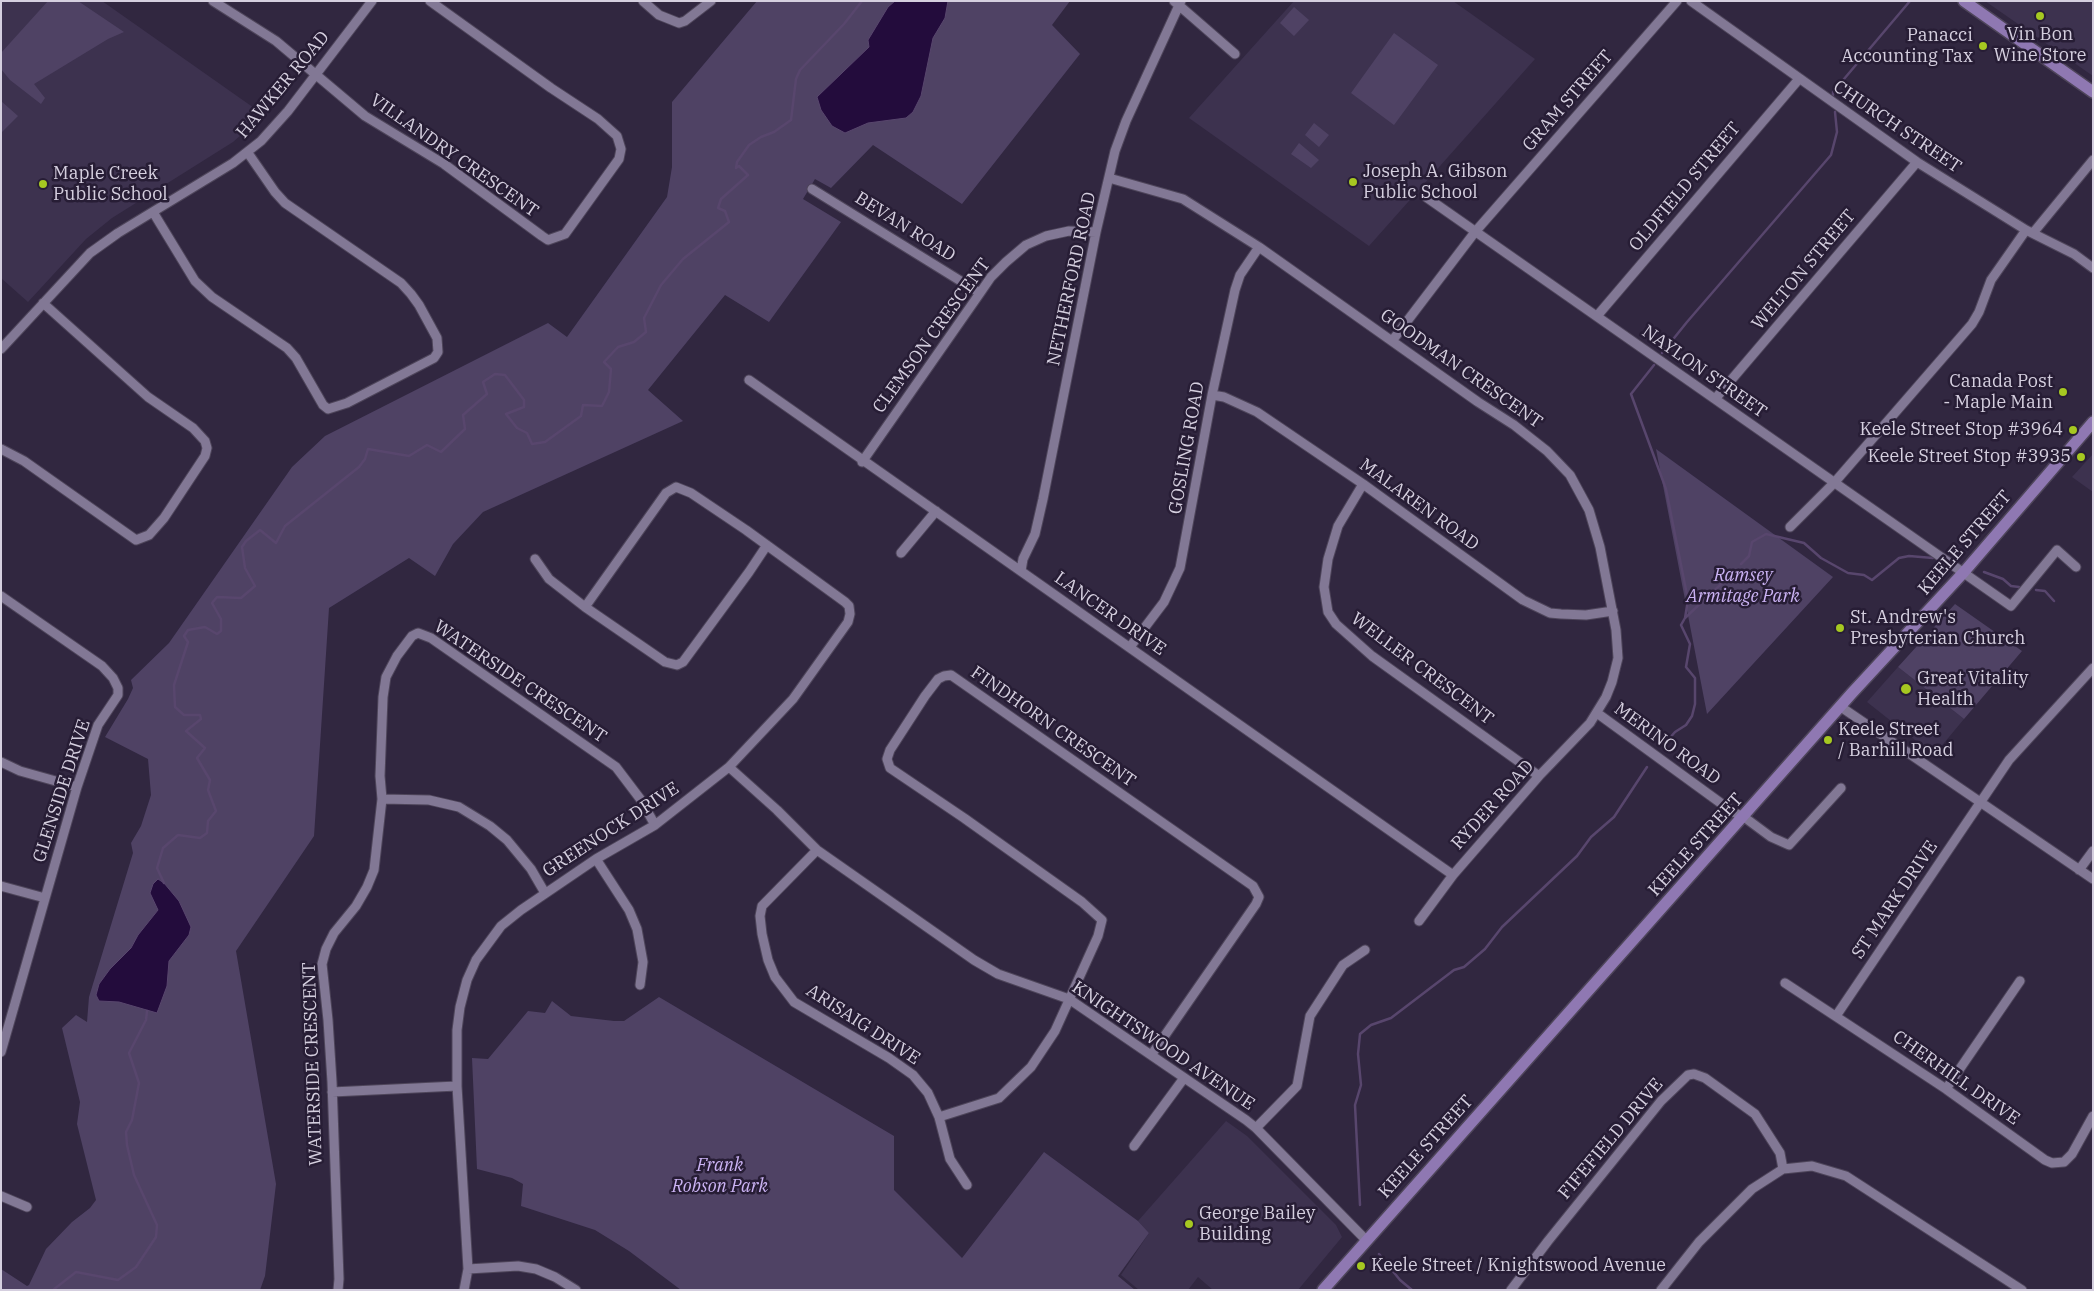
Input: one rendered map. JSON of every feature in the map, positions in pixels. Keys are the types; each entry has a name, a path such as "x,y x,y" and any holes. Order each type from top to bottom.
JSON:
{"main road":[{"path":"1964,1 2093,92"},
{"name":"KEELE STREET","path":"1323,1290 1841,707 1964,572 2093,422"}],"street":[{"path":"213,1 276,41 315,74"},
{"name":"HAWKER ROAD","path":"1,349 90,253 118,233 248,153 276,125 372,1"},
{"name":"VILLANDRY CRESCENT","path":"315,74 365,116 444,164 548,240 565,234 619,159 621,149 616,136 598,119 551,88 430,1"},
{"path":"643,1 659,15 679,23 685,21 711,1"},
{"name":"GRAM STREET","path":"1392,341 1475,232 1677,1"},
{"name":"CHURCH STREET","path":"1691,1 1917,162 2029,232 2074,254 2093,268"},
{"path":"1178,2 1235,54"},
{"name":"NETHERFORD ROAD","path":"1021,571 1023,559 1035,534 1043,499 1096,232 1115,151 1126,120 1178,2"},
{"name":"OLDFIELD STREET","path":"1597,316 1799,78"},
{"path":"153,212 195,281 212,297 287,348 296,358 323,405 328,409 347,403 434,358 438,352 437,338 411,294 401,283 285,202 275,192 248,153"},
{"path":"1790,527 1834,483 1972,324 1979,312 1991,280 2029,232 2093,160"},
{"name":"WELTON STREET","path":"1715,399 1917,162"},
{"name":"GOODMAN CRESCENT","path":"1109,178 1183,198 1260,247 1478,402 1514,425 1547,451 1570,475 1589,510 1600,547 1613,610 1618,658 1612,682 1597,713"},
{"name":"BEVAN ROAD","path":"812,189 980,293"},
{"name":"NAYLON STREET","path":"1426,197 2011,606 2057,550 2076,567"},
{"name":"CLEMSON CRESCENT","path":"862,462 991,277 1026,245 1046,236 1069,231 1096,232"},
{"name":"GOSLING ROAD","path":"1130,647 1164,602 1180,568 1212,395 1235,290 1240,276 1260,247"},
{"path":"1,449 24,460 136,540 149,534 156,527 205,456 207,448 205,441 194,428 148,397 43,303"},
{"name":"LANCER DRIVE","path":"749,380 862,462 936,511 1452,875"},
{"name":"MALAREN ROAD","path":"1212,395 1257,412 1363,484 1523,600 1556,614 1586,615 1613,610"},
{"name":"WELLER CRESCENT","path":"1363,484 1338,526 1328,559 1324,587 1328,612 1336,624 1372,656 1539,776"},
{"name":"GREENOCK DRIVE","path":"464,1290 468,1269 457,1038 460,1008 467,980 476,960 500,926 596,859 655,825 729,767 793,699 848,622 850,614 849,606 845,602 767,545 691,493 676,487 666,493 586,607"},
{"path":"901,553 936,511"},
{"path":"535,559 549,579 586,607 665,662 677,665 683,662 767,545"},
{"name":"GLENSIDE DRIVE","path":"1,596 102,666 113,678 118,688 118,695 98,725 76,787 45,898 5,1023 1,1052"},
{"name":"WATERSIDE CRESCENT","path":"338,1290 332,1092 328,1020 322,964 326,949 334,933 356,906 374,870 382,799 380,776 386,677 404,645 412,636 418,633 430,638 616,768 626,778 655,825"},
{"name":"ST MARK DRIVE","path":"1836,1016 2009,760 2093,668"},
{"name":"FINDHORN CRESCENT","path":"1069,999 1098,936 1102,920 1082,902 890,768 887,759 890,750 925,696 938,679 944,676 951,676 1254,886 1258,897 1256,904 1152,1054"},
{"path":"1841,707 2093,879"},
{"name":"RYDER ROAD","path":"1419,921 1452,875 1597,713"},
{"name":"MERINO ROAD","path":"1597,713 1733,812 1771,837 1790,845 1841,788"},
{"path":"1,762 20,771 76,787"},
{"name":"KNIGHTSWOOD AVENUE","path":"729,767 777,810 817,850 974,960 998,974 1069,999 1152,1054 1256,1128 1366,1240"},
{"path":"382,799 442,802 459,807 478,818 506,840 531,869 545,893"},
{"name":"ARISAIG DRIVE","path":"817,850 762,906 760,916 762,934 768,960 775,977 794,1002 889,1058 913,1076 928,1093 939,1117 950,1159 967,1185"},
{"path":"2079,870 2093,851"},
{"path":"596,859 629,910 637,929 643,962 640,985"},
{"path":"1,886 45,898"},
{"path":"1256,1128 1285,1101 1297,1086 1310,1016 1344,965 1365,950"},
{"path":"1946,1089 2020,981"},
{"name":"CHERHILL DRIVE","path":"1785,983 1946,1089 2045,1160 2052,1163 2064,1162 2072,1154 2093,1116"},
{"path":"939,1117 999,1098 1031,1067 1054,1032 1069,999"},
{"name":"FIFEFIELD DRIVE","path":"1511,1290 1548,1241 1661,1102 1688,1075 1694,1074 1706,1078 1755,1114 1780,1153 1783,1169"},
{"path":"1134,1146 1184,1078"},
{"path":"332,1092 458,1086"},
{"path":"1660,1290 1699,1242 1752,1189 1783,1169 1812,1166 1846,1176 2022,1290"},
{"path":"1,1196 28,1207"},
{"path":"468,1269 518,1266 536,1269 555,1277 576,1290"}],"shaded area":[{"path":"4,1 102,1 264,115 233,142 112,218 86,239 28,302 1,278 1,3"},
{"path":"895,1 948,1 945,18 933,38 921,96 913,112 906,118 868,123 845,133 832,126 821,110 817,97 869,47 868,40 888,7"},
{"name":"Joseph A. Gibson Public School","path":"1294,1 1453,1 1535,59 1369,246 1189,118"},
{"path":"1985,1 2093,1 2093,76"},
{"path":"2093,454 2093,492 2072,477"},
{"path":"1898,667 1964,719 1934,755 1867,702"},
{"path":"158,879 164,883 179,901 191,927 189,935 169,961 167,986 157,1013 119,1002 99,1001 96,995 99,984 110,969 131,948 138,935 158,910 150,893 153,884"},
{"path":"1226,1121 1247,1136 1336,1225 1342,1237 1298,1290 1213,1290 1198,1277 1188,1290 1139,1290 1121,1275 1149,1233 1138,1221"}],"green space":[{"path":"48,1 78,1 124,32 108,39 34,84 45,98 41,104 10,80 1,69 1,53"},
{"path":"757,1 1070,1 1052,25 1080,54 962,204 873,145 831,188 815,179 803,199 841,222 769,322 725,295 648,390 683,421 483,512 453,544 435,576 409,558 329,608 314,836 236,951 276,1184 265,1276 260,1290 1,1290 1,1269 27,1286 29,1285 46,1249 72,1222 90,1208 96,1200 77,1124 80,1102 62,1028 76,1015 87,1022 89,997 133,853 131,843 141,826 151,795 148,759 105,737 128,699 133,688 131,680 169,643 292,467 325,436 548,323 567,337 667,197 672,167 672,102"},
{"path":"1294,7 1309,20 1294,36 1280,23"},
{"path":"1394,33 1438,65 1394,125 1351,93"},
{"path":"1,101 18,116 1,133"},
{"path":"1314,123 1329,135 1319,147 1305,135"},
{"path":"1299,143 1319,160 1311,168 1291,154"},
{"name":"Ramsey Armitage Park","path":"1656,449 1833,577 1707,714"},
{"path":"1955,604 2022,651 1964,719 1898,667"},
{"name":"Frank Robson Park","path":"659,997 894,1136 894,1190 962,1258 1044,1152 1138,1221 1149,1233 1118,1276 1135,1290 681,1290 629,1251 595,1230 521,1206 523,1184 512,1178 477,1169 472,1058 488,1059 528,1011 545,1013 552,1001 571,1016 624,1021"}],"waterway":[{"path":"164,883 157,868 163,848 178,835 200,838 207,833 208,821 216,811 208,790 210,780 197,758 205,748 186,731 201,719 200,715 184,715 175,707 174,685 188,642 184,636 188,630 205,627 217,634 221,631 221,619 212,603 217,597 241,598 255,586 245,568 242,547 246,541 260,530 276,543 285,526 359,467 365,459 368,449 409,456 427,445 441,452 465,429 463,415 487,394 483,382 495,374 505,375 524,400 524,407 506,414 517,428 527,433 532,444 545,442 581,416 583,405 602,406 609,392 611,369 604,362 618,347 634,342 646,332 644,318 661,285 683,259 729,222 725,211 718,208 721,199 748,175 739,166 736,168 737,162 749,145 761,137 774,132 791,120 796,79 800,70 844,24 862,1"},
{"path":"1833,95 1833,92 1910,1"},
{"path":"1662,353 1831,155 1837,132 1835,112"},
{"path":"1654,365 1631,394 1666,489 1688,600 1685,618"},
{"path":"1741,564 1749,556 1752,542 1766,534 1804,543 1821,558 1848,573 1864,575 1872,580 1899,558 1909,556 1933,558"},
{"path":"1668,740 1675,732 1686,725 1692,716 1695,704 1695,678 1686,667 1690,644 1681,625 1685,618 1735,571"},
{"path":"1984,572 2003,579 2011,586 2019,587"},
{"path":"2036,590 2045,591 2054,601"},
{"path":"1360,1205 1355,1105 1361,1085 1358,1054 1360,1034 1371,1025 1391,1018 1454,970 1464,967 1485,949 1502,927 1577,856 1591,837 1614,817 1647,767"},
{"path":"53,1290 76,1272 118,1280 136,1267 156,1237 157,1225 134,1175 126,1132 132,1120 139,1083 129,1053 146,1020 147,1011"},
{"path":"1379,1254 1400,1280 1412,1290"}],"place":[{"name":"Vin Bon Wine Store","path":"2040,16"},
{"name":"Panacci Accounting Tax","path":"1983,46"},
{"name":"Joseph A. Gibson Public School","path":"1353,182"},
{"name":"Maple Creek Public School","path":"43,184"},
{"name":"Canada Post - Maple Main","path":"2063,392"},
{"name":"Keele Street Stop #3964","path":"2073,430"},
{"name":"Keele Street Stop #3935","path":"2081,457"},
{"name":"St. Andrew's Presbyterian Church","path":"1840,628"},
{"name":"Great Vitality Health","path":"1906,689"},
{"name":"Keele Street / Barhill Road","path":"1828,740"},
{"name":"George Bailey Building","path":"1189,1224"},
{"name":"Keele Street / Knightswood Avenue","path":"1361,1266"}]}
